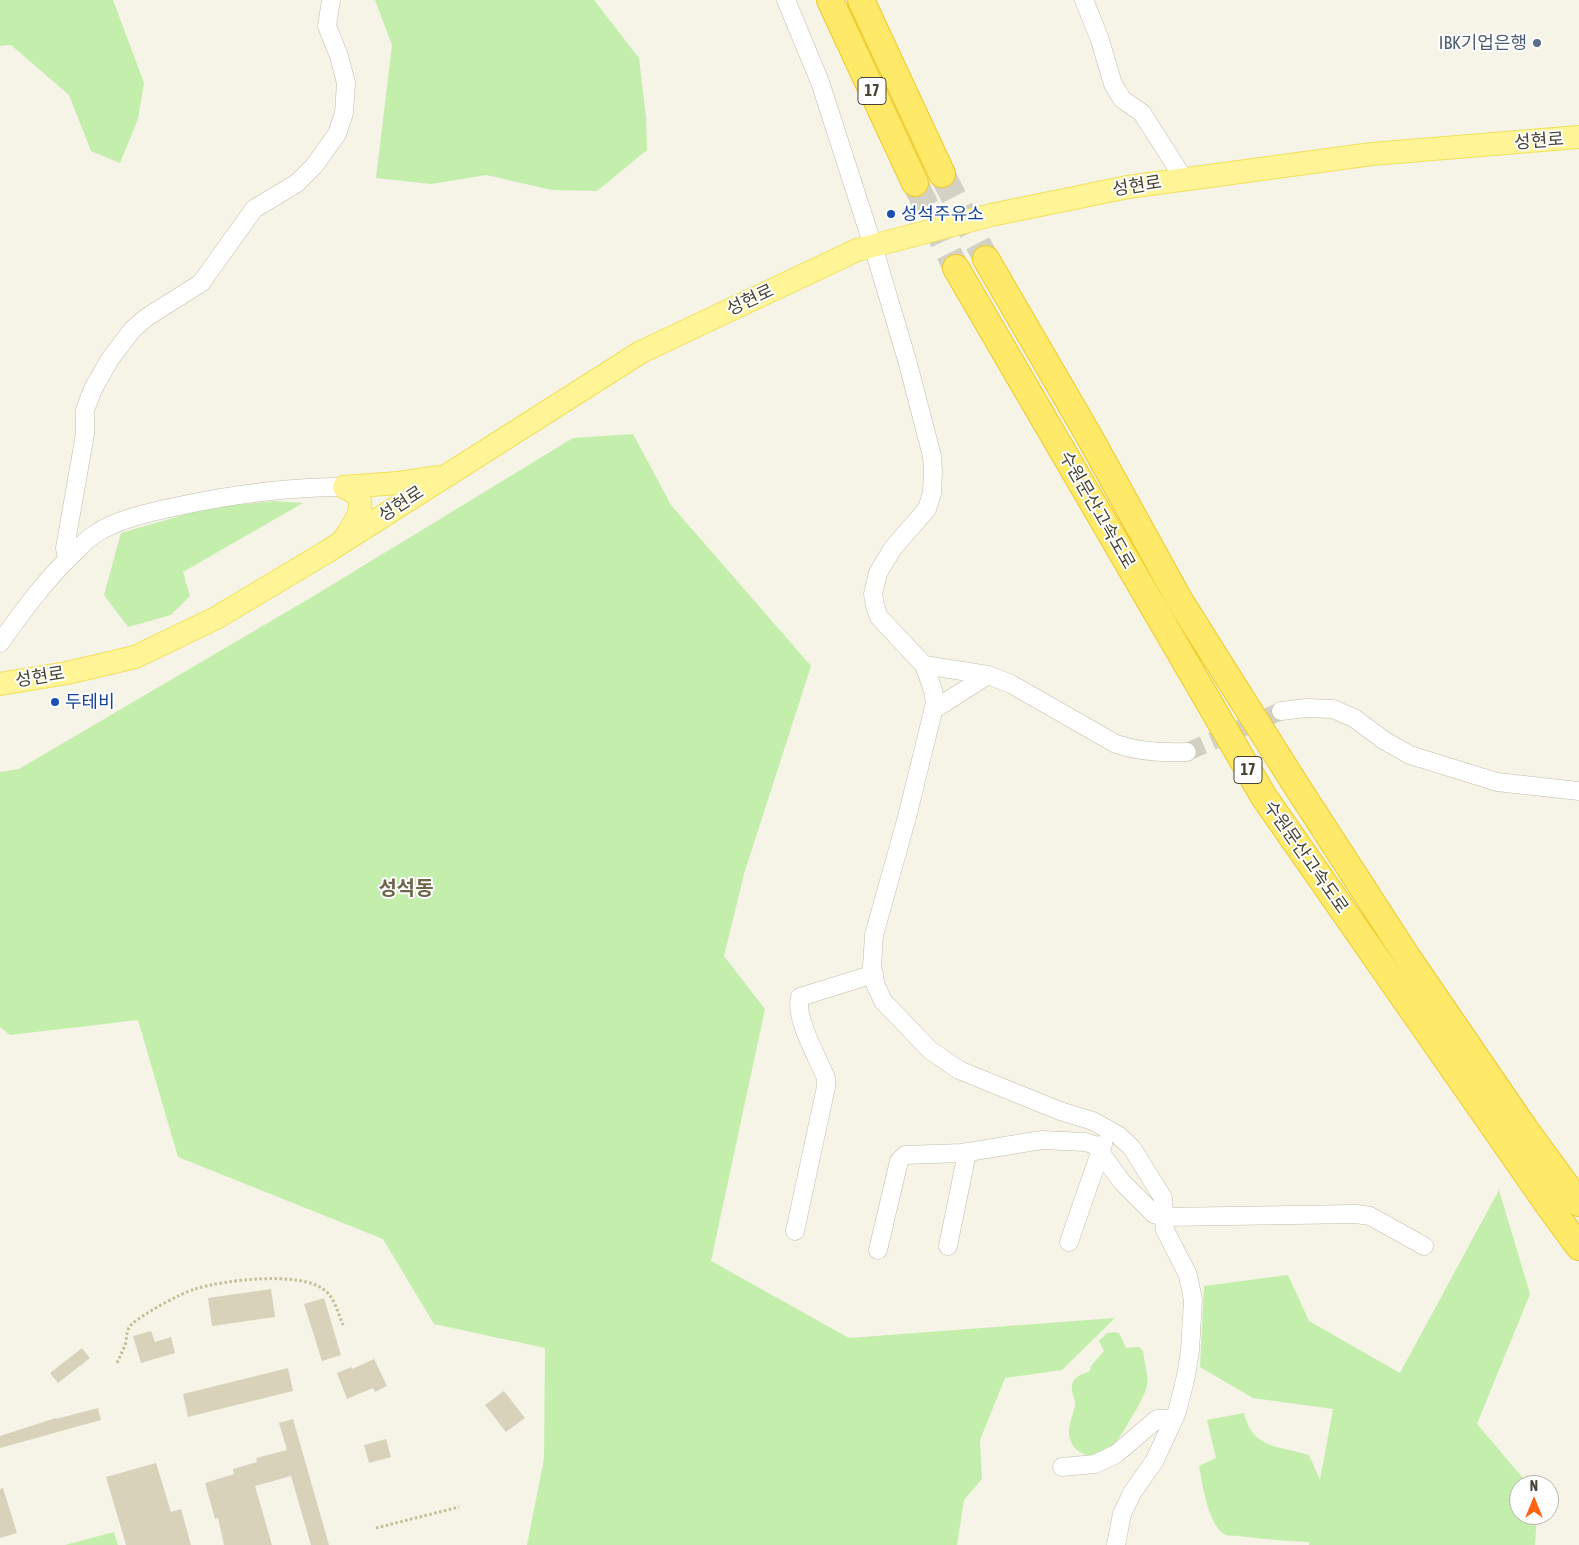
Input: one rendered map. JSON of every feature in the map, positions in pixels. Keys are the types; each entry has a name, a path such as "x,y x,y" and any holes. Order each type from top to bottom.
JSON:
{"highway":[{"name":"17","path":"830,0 915,183"},
{"name":"17","path":"861,0 942,174"},
{"name":"수원문산고속도로","path":"986,259 1089,436 1180,601 1408,958 1525,1129 1579,1203"},
{"name":"수원문산고속도로","path":"956,268 1264,797 1579,1247"}],"main road":[{"name":"성현로","path":"0,684 67,673 136,657 216,618 343,541 642,352 857,250 991,215 1128,187 1372,154 1579,138"},
{"path":"344,487 398,483 446,475"},
{"path":"343,541 354,525 359,507 358,497 344,487"}],"street":[{"path":"67,559 65,548 85,434 85,410 93,389 110,359 133,329 147,317 201,283 254,209 297,183 314,166 337,134 344,113 346,83 339,56 327,26 331,0"},
{"path":"786,0 820,82 873,246 907,360 932,456 932,493 927,509 893,548 878,573 873,594 879,617 924,665 933,690 935,703 874,935 872,967 876,986 883,1001 930,1050 959,1070 1060,1111 1094,1121 1118,1135 1132,1148 1163,1198 1165,1230 1188,1275 1193,1300 1186,1376 1174,1418 1155,1460 1132,1493 1122,1514 1116,1545"},
{"path":"1084,0 1100,36 1113,84 1122,98 1142,113 1184,179"},
{"path":"0,643 32,599 67,559 93,535 109,525 144,513 244,494 344,487"},
{"path":"924,665 988,675 1010,684 1116,744 1134,750 1187,752"},
{"path":"933,710 988,675"},
{"path":"1281,712 1306,708 1333,709 1354,718 1385,741 1410,755 1497,782 1579,791"},
{"path":"794,1231 826,1087 826,1078 800,1019 798,1004 800,997 874,974"},
{"path":"1069,1242 1108,1130"},
{"path":"878,1250 899,1161 906,1155 967,1152 1042,1140 1064,1140 1095,1145 1122,1182 1154,1214 1165,1217 1356,1214 1370,1216 1424,1246"},
{"path":"948,1246 967,1152"},
{"path":"1062,1467 1095,1464 1116,1454 1157,1419 1174,1418"}],"path":[{"path":"117,1363 126,1342 126,1333 131,1325 194,1289 216,1284 265,1278 316,1284 330,1296 343,1325"},
{"path":"376,1528 459,1507"}],"green space":[{"path":"0,0 113,0 144,83 138,119 120,163 91,151 69,95 11,45 0,46"},
{"path":"375,0 594,0 639,58 646,117 647,150 597,191 552,190 486,175 431,184 376,178 392,45"},
{"path":"633,434 671,505 811,666 744,874 724,956 765,1009 711,1261 849,1338 1115,1318 1062,1370 1005,1378 980,1440 982,1479 964,1500 957,1545 527,1545 544,1459 545,1348 434,1324 383,1239 178,1157 138,1020 10,1035 0,1027 0,772 19,769 312,597 573,438"},
{"path":"275,501 303,503 183,572 190,596 171,615 128,627 104,595 121,533 207,508"},
{"path":"1499,1190 1530,1294 1477,1424 1520,1475 1509,1475 1509,1525 1536,1525 1535,1545 1309,1545 1309,1542 1230,1536 1224,1534 1218,1528 1213,1521 1204,1493 1199,1466 1216,1458 1207,1420 1244,1413 1248,1425 1260,1440 1309,1455 1320,1480 1333,1409 1253,1398 1200,1367 1204,1286 1288,1275 1309,1321 1400,1373"},
{"path":"1107,1333 1119,1333 1126,1348 1139,1347 1143,1351 1147,1386 1129,1422 1110,1450 1099,1456 1086,1455 1076,1449 1070,1438 1070,1425 1075,1405 1072,1385 1075,1379 1090,1371 1091,1366 1104,1351 1099,1341"},
{"path":"114,1532 118,1545 65,1545"}],"building":[{"path":"271,1289 275,1317 212,1326 208,1298"},
{"path":"324,1298 341,1355 322,1361 304,1304"},
{"path":"151,1331 155,1342 171,1337 175,1353 141,1363 133,1336"},
{"path":"82,1348 90,1358 58,1383 50,1373"},
{"path":"374,1359 387,1386 375,1392 373,1388 347,1399 337,1373 352,1367 352,1369"},
{"path":"288,1368 293,1391 188,1417 183,1394"},
{"path":"504,1391 525,1418 506,1432 485,1405"},
{"path":"98,1408 101,1420 0,1448 0,1436 56,1418"},
{"path":"293,1419 329,1545 311,1545 291,1476 255,1486 272,1545 224,1545 218,1518 215,1519 205,1483 234,1474 233,1469 257,1462 256,1458 287,1450 279,1423"},
{"path":"386,1439 391,1457 369,1463 364,1445"},
{"path":"156,1463 171,1512 181,1509 191,1545 126,1545 106,1477"},
{"path":"3,1488 17,1533 0,1538 0,1489"}],"tunnel":[{"path":"942,174 986,259"},
{"path":"915,183 956,268"},
{"path":"1187,752 1281,711"}],"place":[{"name":"IBK기업은행","path":"1537,43"},
{"name":"성석주유소","path":"891,214"},
{"name":"두테비","path":"55,702"}],"district":[{"name":"성석동","path":"406,889"}]}
